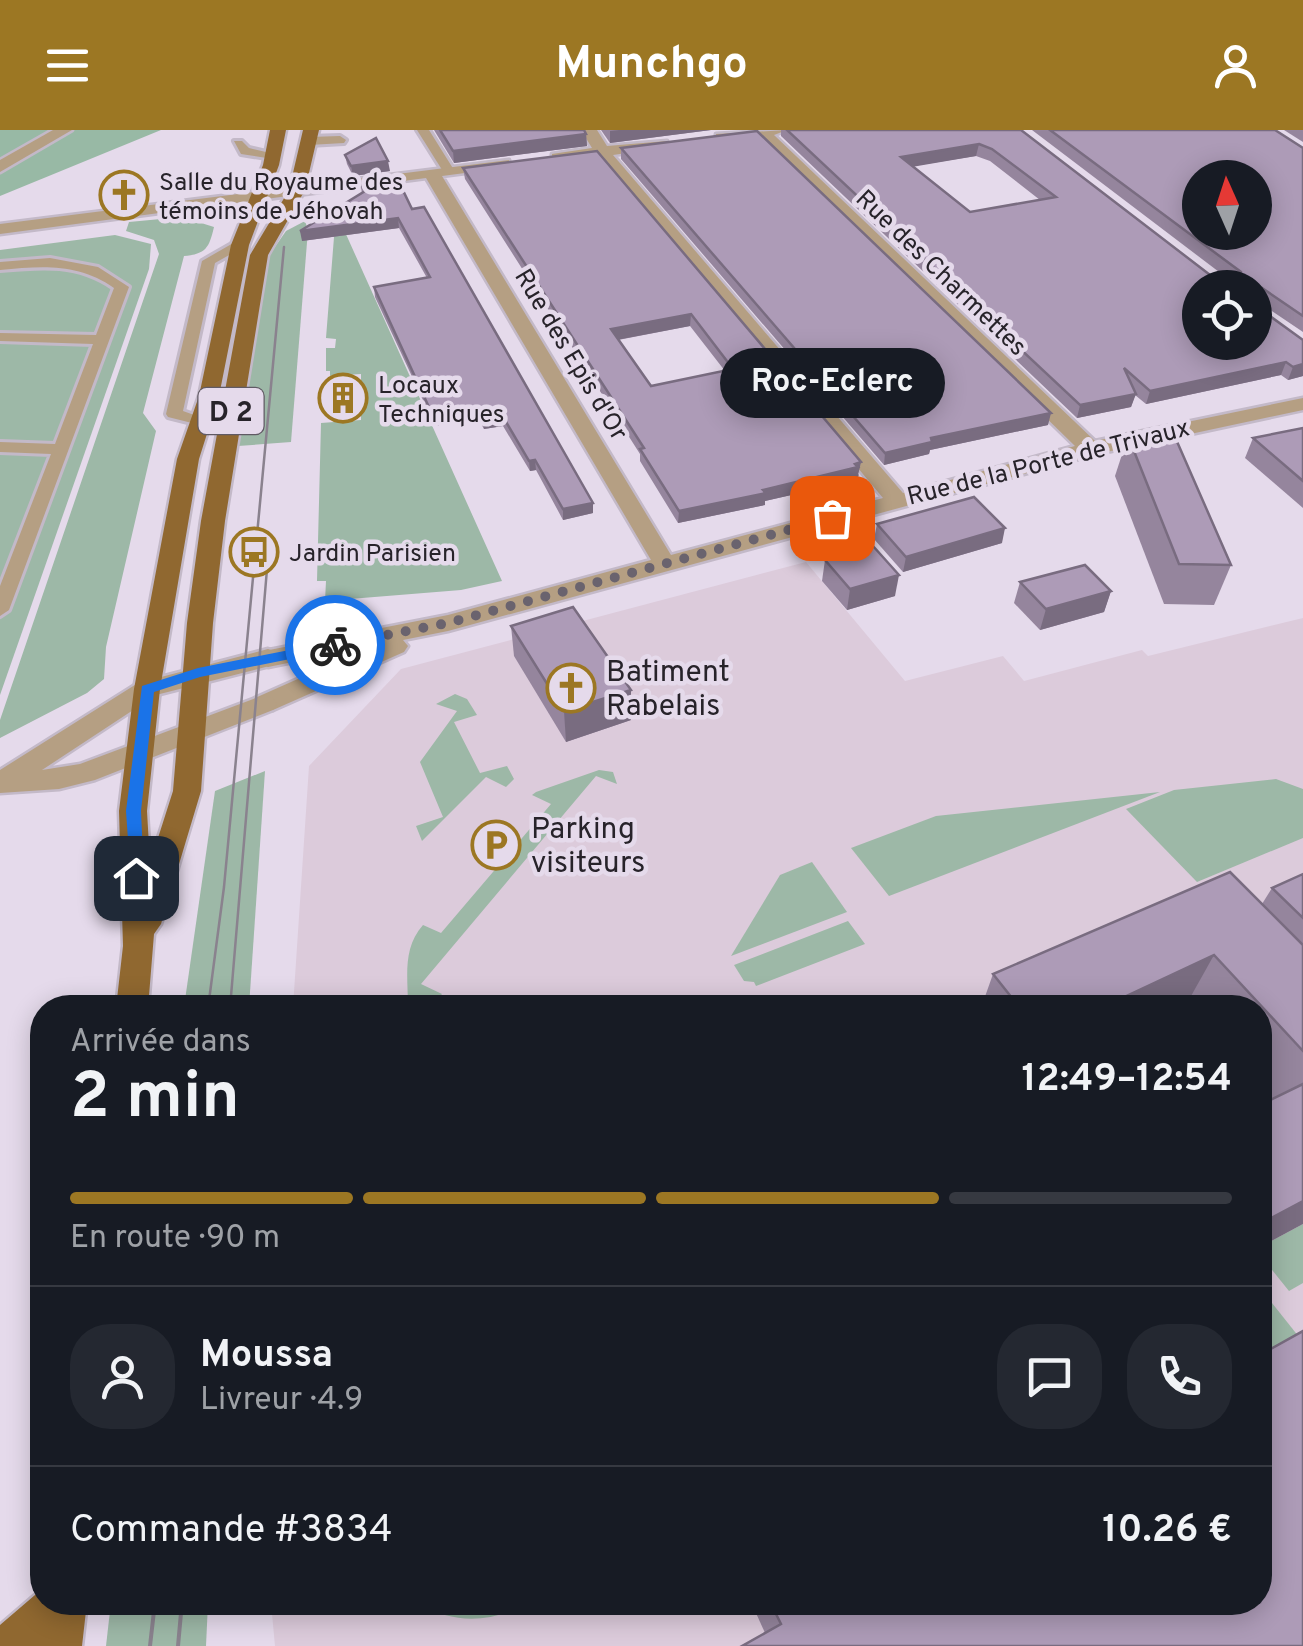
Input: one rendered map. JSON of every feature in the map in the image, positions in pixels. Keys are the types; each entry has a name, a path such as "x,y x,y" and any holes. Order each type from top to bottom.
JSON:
{"main road":[{"name":"D 2","path":"133,995 139,946 133,811 147,689 188,459 209,396 240,245 274,155 278,130"},
{"name":"D 2","path":"139,946 187,790 200,623 213,521 259,256 297,190 310,136"},
{"path":"10,1646 47,1615"},
{"path":"60,1646 62,1615"}],"street":[{"path":"0,166 64,130"},
{"path":"590,130 898,500"},
{"path":"712,138 767,131"},
{"name":"Rue des Charmettes","path":"767,131 1090,449"},
{"path":"0,229 674,142"},
{"name":"Rue des Epis d'Or","path":"440,171 665,564"},
{"name":"Rue de la Porte de Trivaux","path":"3,782 147,689 198,673 448,623 1090,449 1184,426 1303,404"},
{"name":"Rue de la Porte de Trivaux","path":"3,782 59,779 138,754 448,623"}],"lane":[{"path":"423,130 440,171"},
{"path":"310,136 340,140"},
{"path":"238,144 244,152 274,155"},
{"path":"200,420 174,414 178,395 209,262 240,245"},
{"path":"0,266 74,262 106,275 122,288 5,585 0,610"},
{"path":"0,337 103,340"},
{"path":"0,447 60,449"}],"shaded area":[{"path":"806,562 905,681 1003,656 1024,681 1142,650 1148,656 1303,618 1303,1646 275,1646 272,1615 1272,1615 1272,995 294,995 309,766 401,669"}],"green space":[{"path":"0,130 161,130 0,196"},
{"path":"336,212 502,581 461,590 325,601 326,581 317,581 321,423 361,420 361,374 330,376 330,371 326,371 326,348 335,348 336,339 326,338"},
{"path":"182,217 214,227 205,249 184,256 143,413 156,431 106,647 104,679 87,693 0,738 0,720 159,254 154,240 126,231 129,222"},
{"path":"305,221 308,230 291,442 238,446 270,254 286,231"},
{"path":"115,235 151,244 149,269 0,695 0,250"},
{"path":"455,694 467,699 477,715 454,722 480,773 507,766 514,779 506,787 486,777 422,841 416,826 443,817 420,762 457,711 436,704"},
{"path":"599,770 613,772 617,784 596,776 421,984 441,995 408,995 409,954 416,934 423,925 441,933 551,804 532,795"},
{"path":"265,771 250,995 186,995 215,791"},
{"path":"1276,779 1303,789 1303,838 1197,882 1126,809 1174,790"},
{"path":"1160,792 889,896 851,848 936,816"},
{"path":"812,862 847,912 731,956 780,875"},
{"path":"848,921 865,944 756,986 744,981 734,965"},
{"path":"1303,1224 1303,1283 1289,1291 1272,1270 1272,1241"},
{"path":"1272,1303 1303,1342 1272,1362"},
{"path":"110,1615 207,1615 206,1646 106,1646"},
{"path":"445,1615 500,1615 473,1619"}],"building":[{"path":"440,130 584,130 586,134 453,151"},
{"path":"787,130 1021,130 1204,270 1182,270 1182,360 1272,360 1272,318 1303,340 1303,364 1293,367 1286,362 1150,391 1124,368 1136,394 1080,405","holes":["979,144 992,149 1056,197 970,212 901,157"]},
{"path":"1050,130 1275,130 1303,148 1303,316 1272,295 1272,270 1238,270 1211,250 1272,250 1272,160 1182,160 1182,228"},
{"path":"757,131 1051,413 931,438 932,442 885,453 621,148"},
{"path":"376,138 388,161 351,166 345,155"},
{"path":"597,151 861,462 855,464 858,467 763,490 766,493 679,511 640,449 644,448 463,168","holes":["691,314 733,369 651,386 611,329"]},
{"path":"397,178 412,209 424,207 593,503 563,509 535,460 529,461 502,415 482,419 477,408 433,416 374,287 430,277 398,218 300,231 365,191 360,182"},
{"path":"1303,428 1303,481 1253,438"},
{"path":"1128,436 1175,437 1231,565 1179,564"},
{"path":"974,497 1005,528 906,557 877,524"},
{"path":"873,546 899,575 850,589 825,560"},
{"path":"1085,565 1111,591 1046,609 1020,582"},
{"path":"573,607 631,690 564,711 511,626"},
{"path":"1230,872 1303,945 1303,1051 1272,1018 1272,995 1251,995 1214,955 1129,995 1010,995 993,974"},
{"path":"1303,874 1303,918 1272,888"},
{"path":"1303,1084 1303,1201 1272,1218 1272,1099"},
{"path":"1303,1331 1303,1646 742,1646 781,1624 776,1615 1272,1615 1272,1348"}],"tram line":[{"path":"210,995 224,887 284,247"},
{"path":"231,995 267,569"},
{"path":"150,1646 154,1615"},
{"path":"178,1646 181,1615"}],"way so far":[{"path":"335,645 448,623 832,518"}],"place":[{"name":"Salle du Royaume des témoins de Jéhovah","path":"124,195"},
{"name":"Locaux Techniques","path":"343,398"},
{"name":"Roc-Eclerc","path":"832,518"},
{"name":"Jardin Parisien","path":"254,552"},
{"name":"Batiment Rabelais","path":"571,688"},
{"name":"Parking visiteurs","path":"496,845"}],"route":[{"path":"136,878 133,811 147,689 243,662 335,645"}]}
